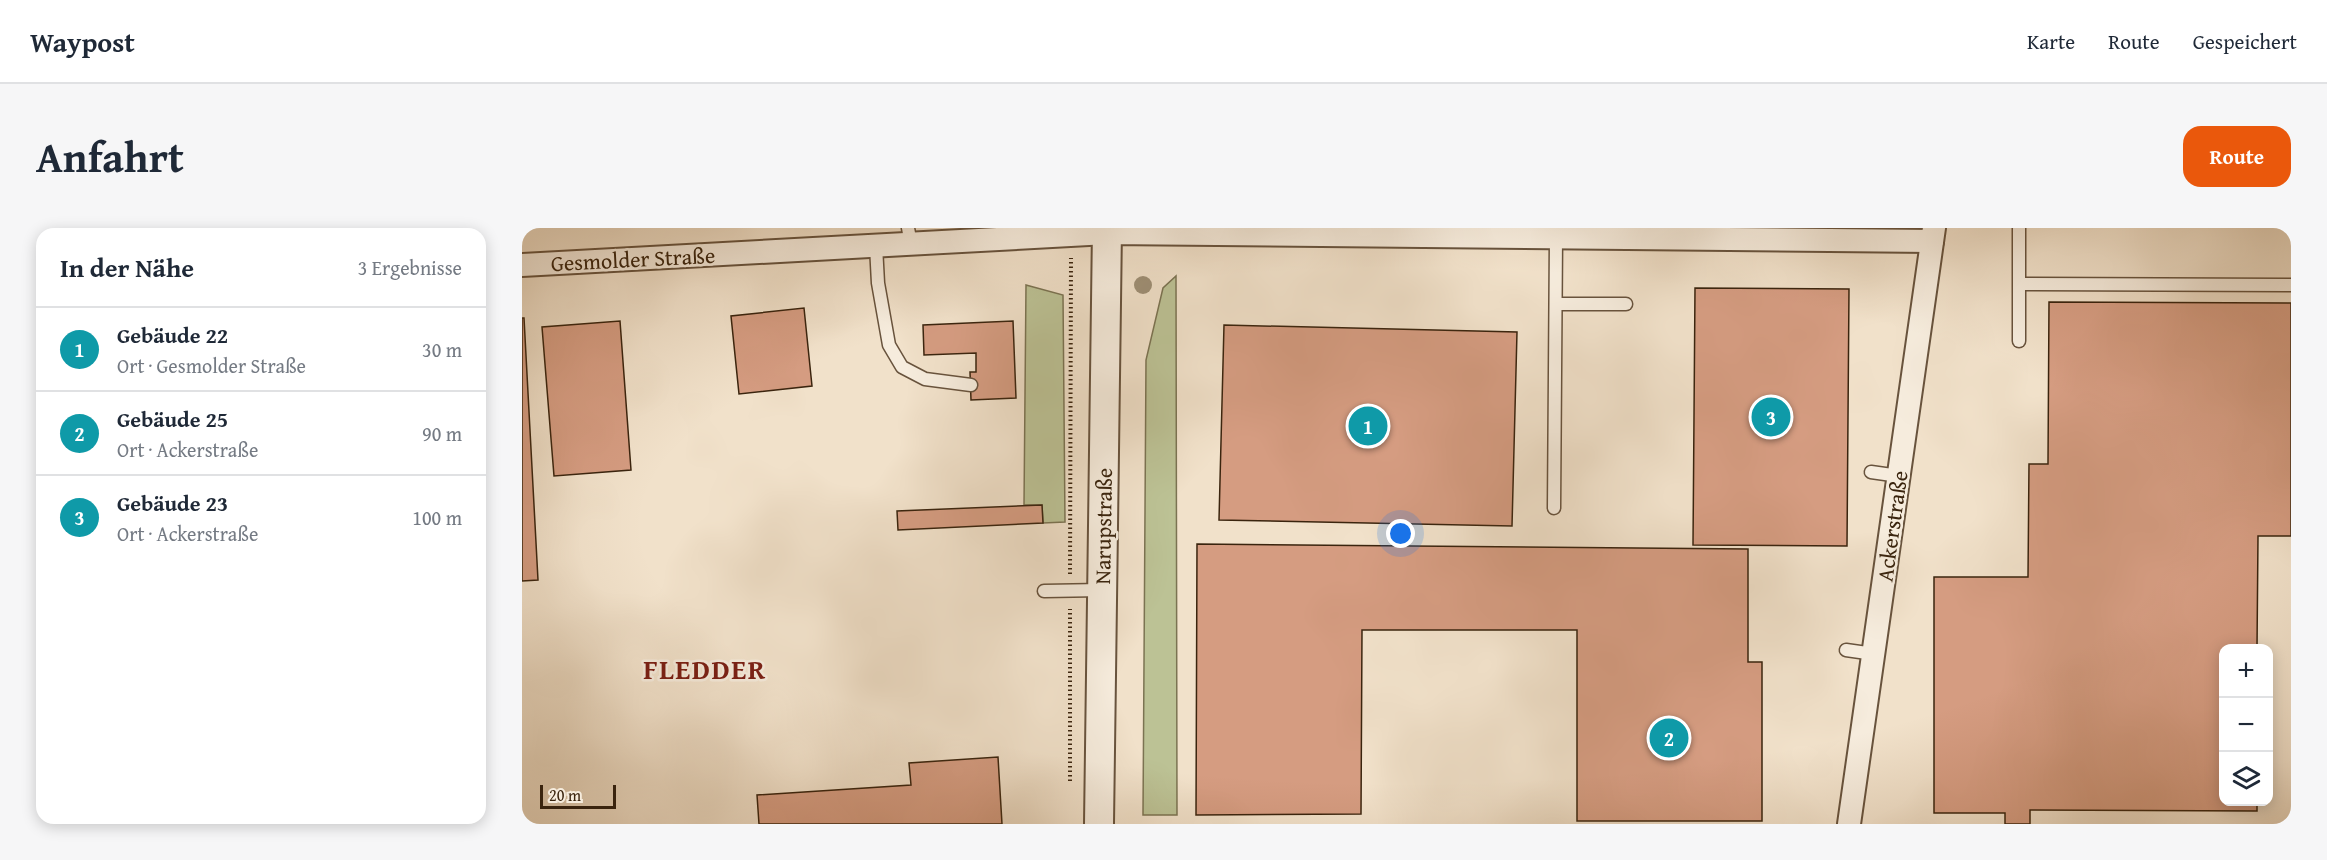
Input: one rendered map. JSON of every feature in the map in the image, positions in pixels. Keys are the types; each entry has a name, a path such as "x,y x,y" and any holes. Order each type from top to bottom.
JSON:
{"street":[{"name":"Gesmolder Straße","path":"522,265 876,246 909,236 1071,235 1107,231 1389,232 1557,237 1933,235"},
{"name":"Narupstraße","path":"1099,824 1107,231"},
{"name":"Ackerstraße","path":"1849,824 1933,235"}],"lane":[{"path":"2019,228 2019,340"},
{"path":"1554,508 1557,237"},
{"path":"876,246 878,283 889,345 902,367 925,380 971,385"},
{"path":"2020,284 2291,285"},
{"path":"1556,304 1626,304"},
{"path":"1871,472 1899,477"},
{"path":"1044,591 1102,590"},
{"path":"1846,650 1874,654"}],"path":[{"path":"1070,789 1071,235"}],"green space":[{"path":"1176,276 1177,815 1143,815 1146,360 1163,288"},
{"path":"1026,285 1063,295 1065,522 1043,523 1042,505 1024,505"}],"building":[{"path":"1695,288 1849,289 1847,546 1693,545"},
{"path":"2049,302 2291,303 2291,536 2258,536 2257,644 2219,644 2219,806 2257,806 2257,811 2030,810 2030,824 2005,824 2005,813 1934,813 1934,577 2028,577 2029,464 2048,464"},
{"path":"804,308 812,386 739,394 731,316"},
{"path":"522,318 524,318 538,580 522,581"},
{"path":"620,321 631,470 554,476 542,327"},
{"path":"1013,321 1016,398 971,400 970,372 976,372 976,353 924,355 923,325"},
{"path":"1224,325 1517,332 1512,526 1219,520"},
{"path":"1042,505 1043,523 898,530 897,511"},
{"path":"1197,544 1748,549 1748,662 1762,662 1762,821 1577,821 1577,630 1362,630 1361,814 1196,815"},
{"path":"998,757 1002,824 759,824 757,795 911,785 909,763"}],"place":[{"name":"Gebäude 23","path":"1771,417"},
{"name":"Gebäude 22","path":"1368,426"},
{"name":"Gebäude 25","path":"1669,738"}],"district":[{"name":"FLEDDER","path":"705,669"}]}
